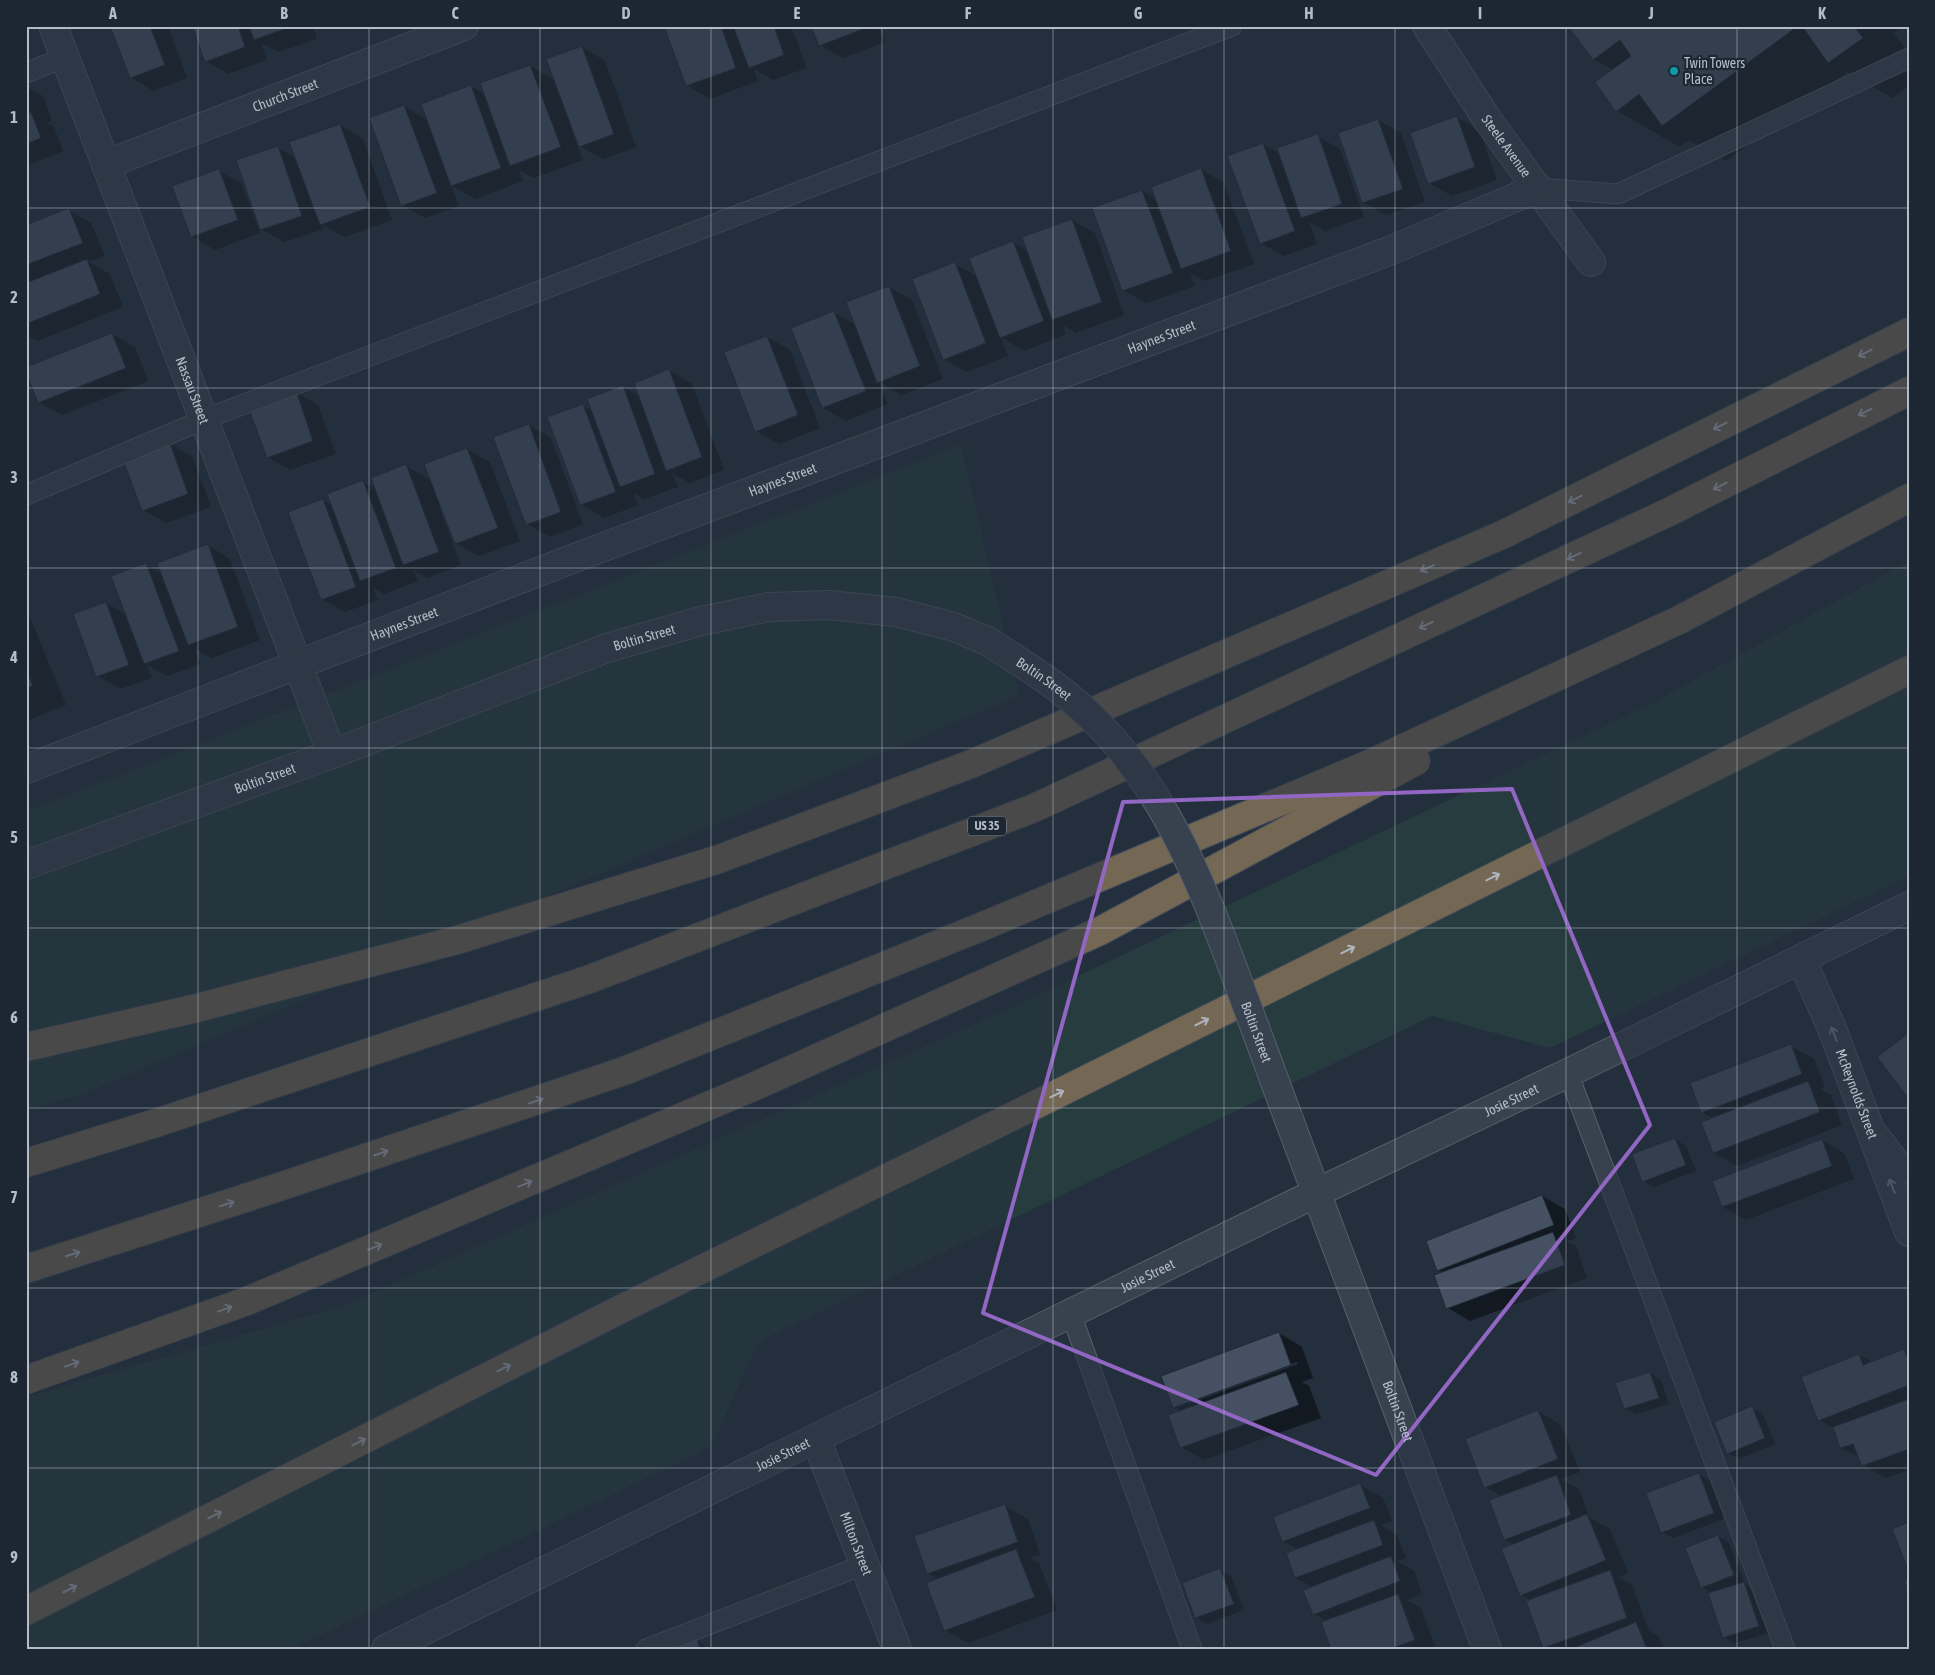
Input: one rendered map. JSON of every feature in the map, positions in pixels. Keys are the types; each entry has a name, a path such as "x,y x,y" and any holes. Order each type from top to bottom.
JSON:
{"highway":[{"path":"26,1046 197,1008 457,940 720,859 971,764 1504,534 1909,332"},
{"name":"US 35","path":"26,1163 590,979 1034,808 1669,512 1909,390"},
{"path":"26,1380 247,1301 753,1087 1100,931 1909,498"},
{"path":"26,1269 279,1187 624,1071 982,927 1367,765 1679,620"},
{"path":"26,1611 621,1309 1909,670"}],"street":[{"name":"Nassau Street","path":"53,26 332,754"},
{"name":"Church Street","path":"107,164 464,26"},
{"name":"Steele Avenue","path":"1427,26 1489,122 1592,262"},
{"name":"Haynes Street","path":"26,769 572,559 1389,251 1538,188"},
{"name":"Boltin Street","path":"26,865 332,754 607,648 701,621 769,607 828,605 896,612 954,627 989,642 1041,674 1088,713 1129,758 1158,800 1187,852 1211,908 1487,1649"},
{"name":"Josie Street","path":"386,1649 1316,1193 1568,1073 1909,906"},
{"name":"McReynolds Street","path":"1800,959 1831,1026 1909,1232"},
{"name":"Milton Street","path":"816,1439 866,1564 897,1649"}],"lane":[{"path":"26,495 205,419 1232,26"},
{"path":"26,73 65,57"},
{"path":"1538,188 1618,194 1909,58"},
{"path":"1568,1073 1785,1649"},
{"path":"1865,1115 1909,1173"},
{"path":"1071,1314 1192,1649"},
{"path":"646,1649 866,1564"}],"highlighted area":[{"path":"1512,789 1650,1125 1376,1475 983,1313 1123,802"}],"green space":[{"path":"961,445 1019,695 83,1094 26,1110 26,812"},
{"path":"1909,561 1909,876 1550,1048 1432,1016 758,1342 711,1447 292,1649 26,1649 26,1397 346,1305 1013,1007 1651,704"}],"building":[{"path":"110,26 150,26 165,65 130,78"},
{"path":"192,26 238,26 245,47 205,62"},
{"path":"249,26 293,26 254,40"},
{"path":"664,26 721,26 736,68 686,86"},
{"path":"733,26 774,26 784,55 749,68"},
{"path":"811,26 861,26 863,29 819,46"},
{"name":"Twin Towers Place","path":"1568,26 1798,26 1662,126 1639,94 1616,112 1595,82 1631,56 1620,40 1593,60"},
{"path":"1802,26 1854,26 1863,38 1828,63"},
{"path":"582,46 614,134 579,147 546,59"},
{"path":"530,65 561,147 510,166 480,83"},
{"path":"471,85 501,168 451,186 421,104"},
{"path":"404,105 437,193 401,206 369,118"},
{"path":"31,112 41,138 26,144 26,114"},
{"path":"1457,116 1475,167 1428,184 1410,133"},
{"path":"1378,119 1403,189 1362,203 1338,133"},
{"path":"340,124 370,207 320,225 289,142"},
{"path":"1318,134 1342,204 1301,218 1277,148"},
{"path":"1263,143 1295,231 1260,244 1227,156"},
{"path":"278,146 302,216 260,230 236,160"},
{"path":"1201,168 1231,251 1181,269 1151,187"},
{"path":"219,169 238,220 191,237 172,186"},
{"path":"1142,190 1173,273 1122,291 1092,208"},
{"path":"69,208 83,243 26,265 26,225"},
{"path":"1072,219 1102,302 1052,320 1022,237"},
{"path":"1013,241 1044,321 1000,338 969,258"},
{"path":"87,259 100,294 26,324 26,283"},
{"path":"955,262 986,343 943,360 912,279"},
{"path":"889,286 920,366 877,383 846,302"},
{"path":"834,311 866,391 822,408 791,328"},
{"path":"112,333 126,368 38,403 26,373 26,367"},
{"path":"767,336 798,415 755,432 724,352"},
{"path":"669,369 702,457 666,471 634,383"},
{"path":"623,385 655,474 620,487 587,399"},
{"path":"296,390 313,441 267,458 248,407"},
{"path":"583,404 616,492 580,505 547,417"},
{"path":"529,424 561,512 526,525 493,437"},
{"path":"170,443 188,494 142,511 123,460"},
{"path":"467,448 498,528 455,544 424,464"},
{"path":"406,464 439,552 403,565 371,478"},
{"path":"363,480 396,568 360,581 327,494"},
{"path":"323,499 356,587 321,600 288,512"},
{"path":"208,544 238,627 188,645 157,563"},
{"path":"146,563 179,651 144,664 111,576"},
{"path":"106,602 129,665 96,677 73,614"},
{"path":"26,670 33,686 26,688"},
{"path":"1909,1033 1909,1098 1908,1098 1877,1057"},
{"path":"1791,1044 1802,1074 1701,1113 1690,1083"},
{"path":"1808,1081 1820,1112 1713,1153 1701,1122"},
{"path":"1675,1138 1686,1165 1642,1182 1632,1154"},
{"path":"1822,1139 1832,1166 1722,1207 1712,1181"},
{"path":"1542,1195 1554,1225 1437,1271 1426,1241"},
{"path":"1553,1232 1565,1265 1446,1309 1434,1275"},
{"path":"1279,1332 1291,1365 1173,1408 1161,1376"},
{"path":"1904,1349 1909,1361 1909,1385 1818,1421 1801,1377 1859,1354 1863,1365"},
{"path":"1286,1372 1299,1405 1180,1448 1168,1415"},
{"path":"1650,1372 1659,1398 1624,1409 1615,1383"},
{"path":"1909,1399 1909,1449 1862,1466 1853,1444 1840,1448 1833,1427"},
{"path":"1752,1406 1765,1438 1727,1454 1714,1422"},
{"path":"1538,1410 1558,1459 1484,1488 1465,1439"},
{"path":"1699,1473 1714,1513 1661,1533 1646,1493"},
{"path":"1557,1475 1571,1515 1504,1540 1489,1500"},
{"path":"1360,1483 1370,1508 1282,1542 1273,1517"},
{"path":"1005,1504 1018,1542 927,1574 914,1536"},
{"path":"1587,1514 1606,1560 1520,1596 1501,1549"},
{"path":"1374,1520 1383,1545 1295,1578 1286,1553"},
{"path":"1909,1522 1909,1569 1908,1569 1892,1529"},
{"path":"1718,1535 1734,1575 1701,1588 1685,1548"},
{"path":"1016,1549 1035,1597 944,1631 926,1583"},
{"path":"1391,1556 1400,1581 1313,1615 1303,1590"},
{"path":"1220,1568 1234,1604 1195,1618 1182,1583"},
{"path":"1610,1570 1627,1618 1543,1648 1526,1601"},
{"path":"1909,1579 1909,1593 1904,1581"},
{"path":"1744,1582 1759,1626 1723,1638 1708,1593"},
{"path":"1398,1594 1415,1640 1390,1649 1331,1649 1321,1622"},
{"path":"1636,1622 1647,1649 1571,1649"},
{"path":"697,1639 700,1649 678,1649 677,1646"}],"place":[{"name":"Twin Towers Place","path":"1674,71"}]}
